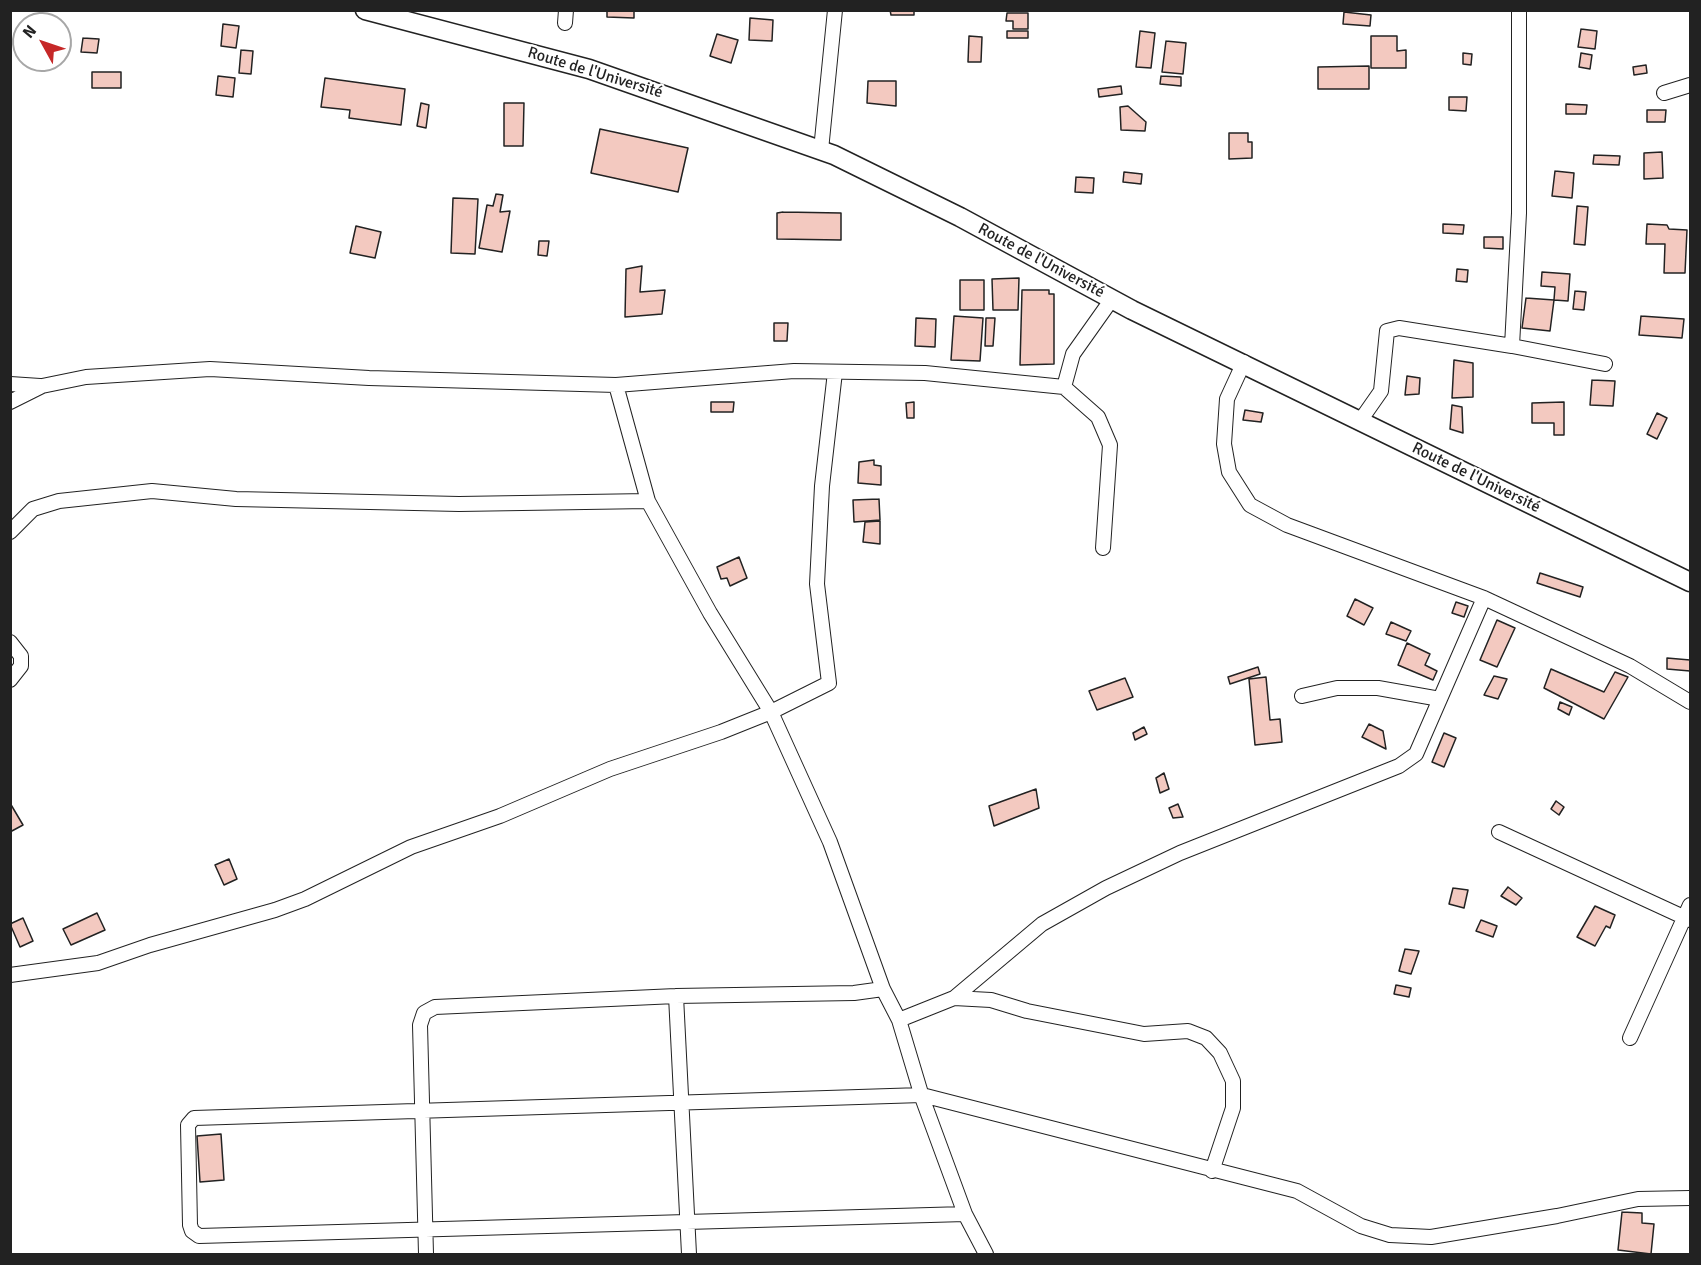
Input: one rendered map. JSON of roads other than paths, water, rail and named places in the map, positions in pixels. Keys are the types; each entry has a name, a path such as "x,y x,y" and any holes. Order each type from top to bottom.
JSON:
{"street":[{"name":"Route de l'Université","path":"365,10 590,69 821,150 960,217 1112,299 1690,582"},
{"path":"821,150 835,10"},
{"path":"1512,346 1519,213 1519,10"},
{"path":"1664,93 1690,85"},
{"path":"1064,387 1073,354 1112,299"},
{"path":"1360,421 1381,391 1388,331 1399,328 1605,364"},
{"path":"1244,363 1227,399 1224,444 1229,472 1250,505 1287,525 1484,598 1630,666 1690,702"},
{"path":"10,402 42,386 86,377 210,369 369,378 616,386 795,371 925,373 1064,387 1098,417 1110,445 1103,548"},
{"path":"10,975 98,963 150,945 275,910 305,899 411,847 500,816 610,769 721,732 771,712 829,683 817,584 822,486 835,372"},
{"path":"10,384 42,386"},
{"path":"616,386 648,501 710,613 771,712 830,842 883,989 900,1020 922,1095 965,1214 986,1254"},
{"path":"10,532 33,509 59,501 152,491 236,499 447,504 648,501"},
{"path":"900,1020 954,998 1042,924 1106,888 1180,853 1399,766 1416,754 1484,598"},
{"path":"10,642 21,656 21,666 10,680"},
{"path":"1302,696 1337,688 1378,688 1440,699"},
{"path":"1499,832 1689,914 1630,1038"},
{"path":"426,1254 420,1025 424,1013 435,1007 676,996 854,993 883,989"},
{"path":"676,996 689,1254"},
{"path":"954,998 991,1000 1027,1011 1144,1034 1188,1031 1206,1038 1221,1053 1233,1081 1233,1108 1212,1171"},
{"path":"965,1214 687,1220 199,1236 192,1231 190,1225 188,1125 194,1118 922,1095 1297,1191 1361,1226 1390,1235 1422,1238 1557,1216 1638,1199 1690,1198"}]}
